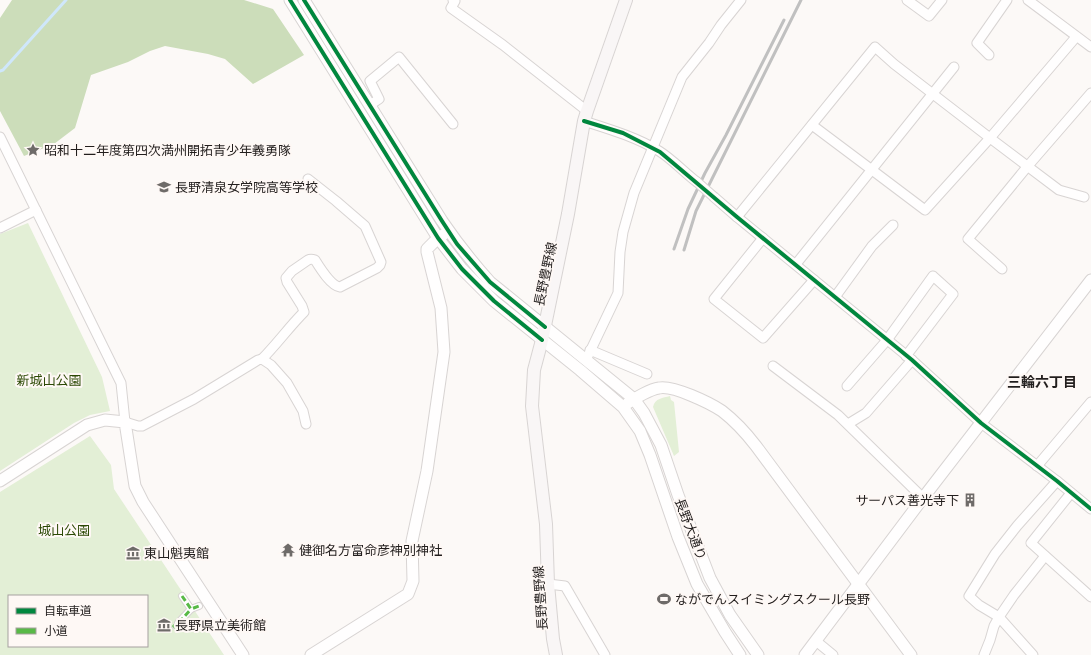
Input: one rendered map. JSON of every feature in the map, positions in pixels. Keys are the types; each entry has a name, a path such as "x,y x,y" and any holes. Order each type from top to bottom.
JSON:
{"main road":[{"name":"長野豊野線","path":"556,655 548,584 546,524 532,406 534,370 545,327 568,214 585,116 626,0"}],"street":[{"name":"長野大通り","path":"290,0 438,238 462,269 489,296 623,407 640,431 650,455 678,537 697,584 740,655"},
{"name":"長野大通り","path":"304,0 449,231 471,261 490,282 545,327 588,355 634,399 644,413 661,445 678,495 710,578 730,615 758,655"},
{"path":"452,0 454,1 451,8 504,45 585,116 660,152 909,358 981,423 1091,509"},
{"path":"647,374 588,355 618,293 620,252 623,232 634,193 652,147 682,77 740,0"},
{"path":"906,0 929,16 942,0"},
{"path":"990,55 977,43 1007,0"},
{"path":"1028,0 1091,48"},
{"path":"1037,7 1044,0"},
{"path":"812,126 925,210 990,138 1076,37"},
{"path":"738,217 875,47 894,64 1059,190 1084,197"},
{"path":"370,105 379,99 370,81 399,57 453,124"},
{"path":"796,264 954,67"},
{"path":"1002,268 968,239 1027,167 1091,93"},
{"path":"0,137 121,383 125,422 135,486 244,655"},
{"path":"0,481 87,425 105,420 125,422 142,426 194,399 262,359 304,312 286,278 292,271 308,260 315,260 333,284 337,287 340,287 377,268 382,262 365,226 308,179"},
{"path":"0,228 36,210"},
{"path":"835,297 872,246 893,225"},
{"path":"311,655 408,594 414,581 412,541 427,472 444,352 441,308 427,249 438,238 449,231"},
{"path":"763,238 714,299 763,338 814,280"},
{"path":"846,386 887,340 933,276 953,294 909,358 866,413 848,424"},
{"path":"805,655 923,498 1091,280"},
{"path":"262,359 270,365 286,383 303,411 306,424"},
{"path":"773,366 838,415 923,498"},
{"path":"623,407 634,399 659,388 674,389 694,396 721,411 742,429 911,655"},
{"path":"1037,466 1091,402"},
{"path":"1033,655 999,617 979,604 970,596 995,554 1017,526 1057,481"},
{"path":"1071,493 1031,543 1091,597"},
{"path":"984,655 994,626 999,617 1045,556"},
{"path":"548,584 565,586 604,655"},
{"path":"182,596 191,609"},
{"path":"178,623 191,609 199,606"},
{"path":"816,641 832,655"}],"green space":[{"path":"12,0 244,0 273,9 304,55 253,84 225,59 208,54 165,46 150,51 128,62 91,75 75,128 54,144 24,156 0,111 0,18"},
{"name":"新城山公園","path":"28,223 102,377 110,411 90,415 74,423 0,471 0,234"},
{"path":"670,396 671,400 674,402 679,452 674,456 653,407 657,400"},
{"name":"城山公園","path":"90,436 111,465 114,489 224,655 0,655 0,492"}],"waterway":[{"path":"0,71 3,70 66,0"}],"tunnel":[{"path":"173,625 175,627 178,623"}],"railway":[{"path":"684,250 696,211 801,0"},
{"path":"674,249 688,209 705,173 726,135 784,20"}],"marked path":[{"path":"182,596 191,609 199,606"},
{"path":"173,625 175,627 191,609"}],"cycle path":[{"path":"290,0 438,238 462,269 494,301 542,340"},
{"path":"304,0 457,244 490,282 545,327"},
{"path":"584,121 623,133 660,152 912,360 981,423 1091,509"}],"place":[{"name":"昭和十二年度第四次満州開拓青少年義勇隊","path":"33,150"},
{"name":"長野清泉女学院高等学校","path":"164,187"},
{"name":"サーパス善光寺下","path":"970,500"},
{"name":"健御名方富命彦神別神社","path":"288,550"},
{"name":"東山魁夷館","path":"133,553"},
{"name":"ながでんスイミングスクール長野","path":"664,599"},
{"name":"長野県立美術館","path":"164,625"}],"district":[{"name":"三輪六丁目","path":"1042,382"}]}
